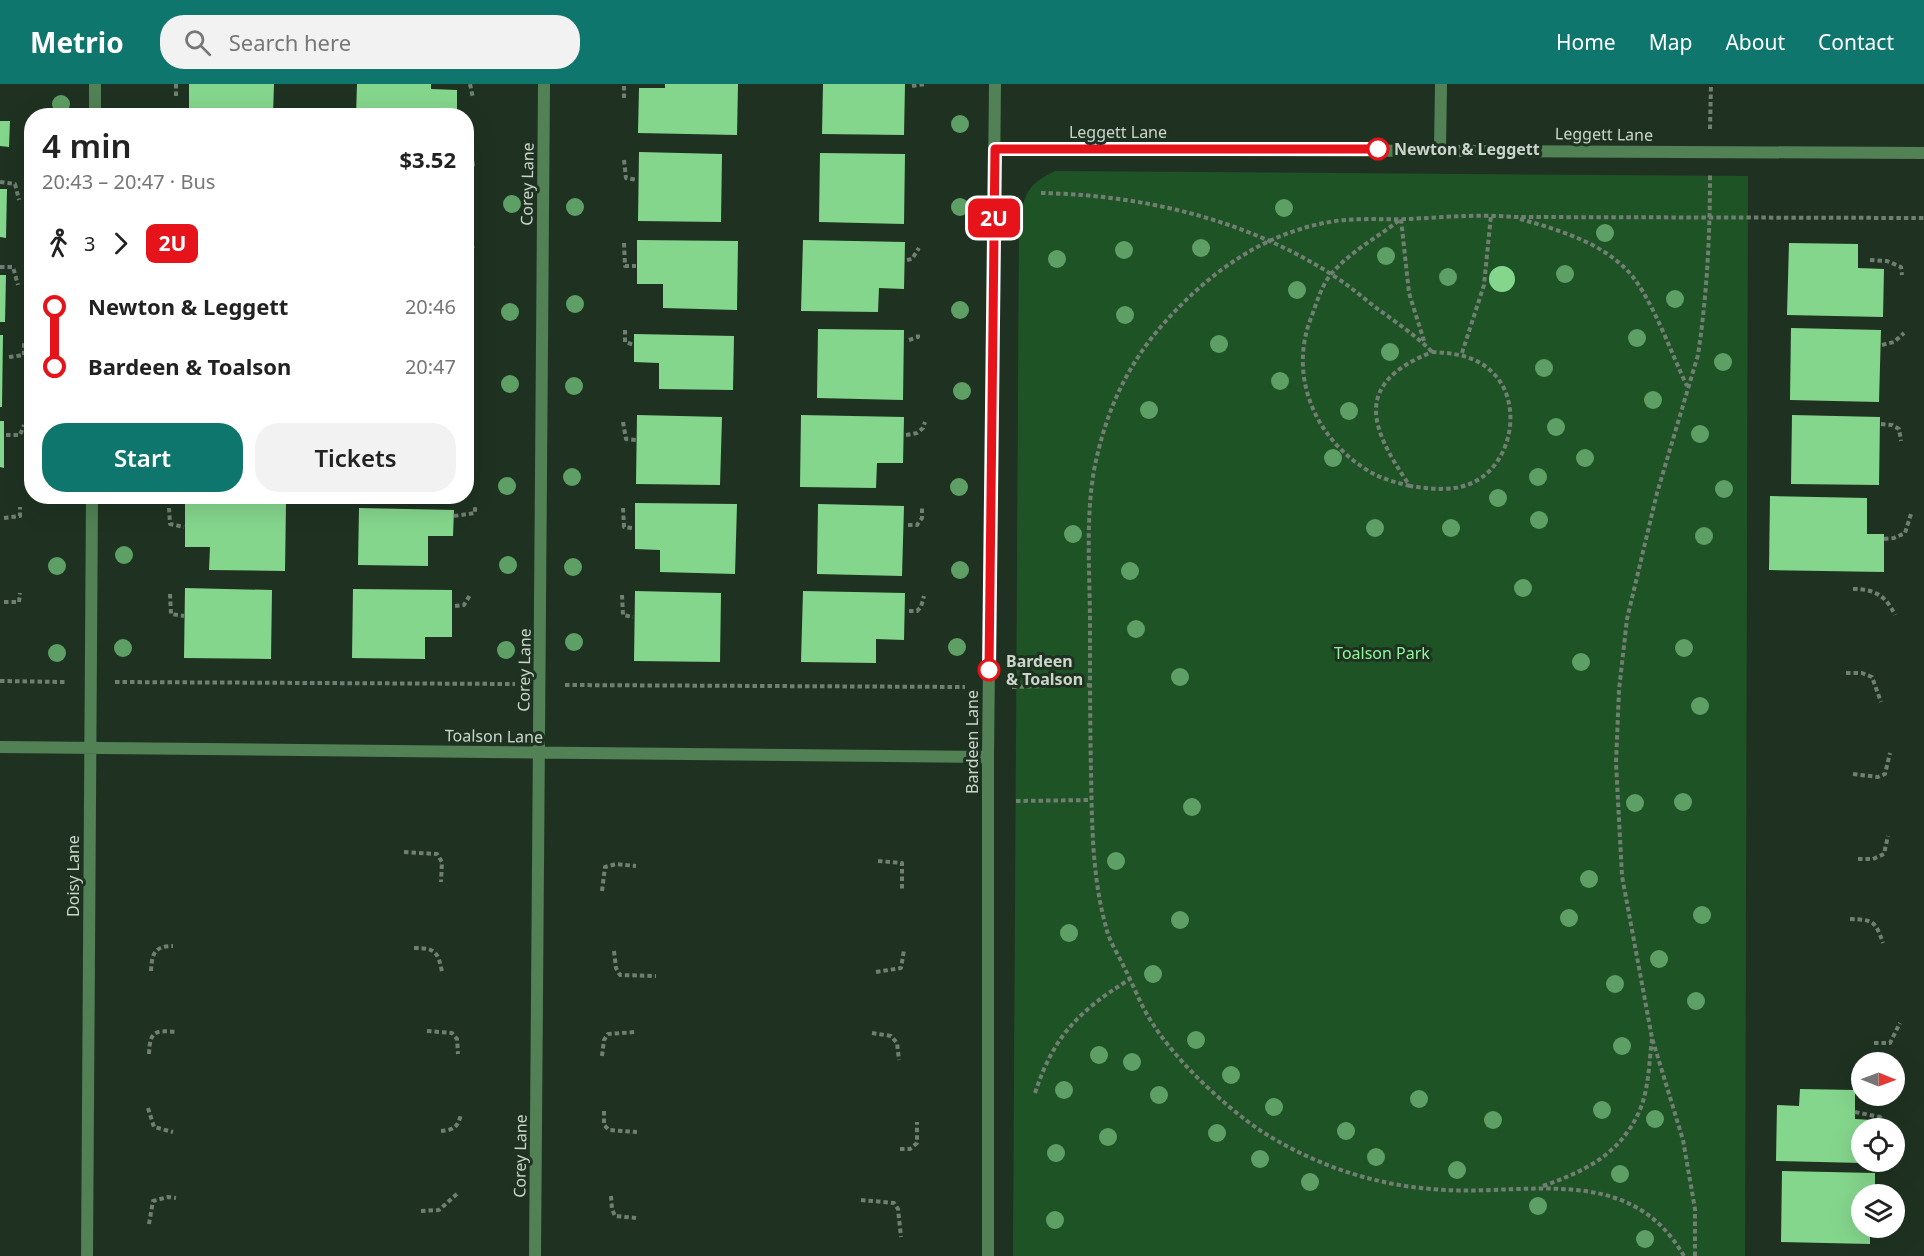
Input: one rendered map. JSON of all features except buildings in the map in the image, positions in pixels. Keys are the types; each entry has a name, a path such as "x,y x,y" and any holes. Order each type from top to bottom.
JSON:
{"street":[{"path":"94,108 95,84"},
{"name":"Corey Lane","path":"536,1256 544,84"},
{"name":"Bardeen Lane","path":"988,1256 988,757 995,84"},
{"path":"1440,149 1441,84"},
{"name":"Leggett Lane","path":"995,149 1440,149 1924,153"},
{"name":"Doisy Lane","path":"87,1256 92,504"},
{"name":"Toalson Lane","path":"0,747 988,757"}],"path":[{"path":"176,84 176,98"},
{"path":"470,84 473,98"},
{"path":"624,84 624,98"},
{"path":"912,86 925,84"},
{"path":"1710,129 1711,84"},
{"path":"624,160 626,178 637,180"},
{"path":"1695,1256 1695,1209 1683,1140 1652,1038 1622,876 1616,764 1619,690 1627,619 1657,493 1698,355 1705,306 1710,174"},
{"path":"0,182 15,184 19,201"},
{"path":"1041,193 1084,194 1142,202 1229,224 1270,242 1331,274 1425,344 1432,352"},
{"path":"1684,1256 1662,1224 1631,1203 1609,1195 1541,1187 1444,1190 1404,1186 1366,1180 1294,1149 1233,1110 1171,1048 1150,1020 1106,931 1095,869 1091,800 1090,544 1097,454 1125,374 1144,345 1197,287 1240,256 1270,242 1323,223 1381,218 1491,215 1514,217 1924,218"},
{"path":"1462,353 1485,285 1491,215"},
{"path":"1514,217 1562,231 1594,247 1626,268 1647,301 1687,387"},
{"path":"1401,219 1348,257 1331,274 1319,293 1302,349 1302,378 1308,398 1322,428 1348,456 1380,477 1410,486 1447,489 1473,483 1492,470 1506,444 1511,411 1506,394 1495,375 1462,353 1432,352 1408,362 1391,376 1377,395 1377,430 1385,450 1410,486"},
{"path":"1401,219 1409,293 1425,344"},
{"path":"624,243 625,266 636,266"},
{"path":"907,260 912,259 919,248"},
{"path":"1870,260 1895,263 1901,267 1902,275"},
{"path":"0,267 13,267 18,285"},
{"path":"625,330 625,342 634,345"},
{"path":"909,340 918,337 918,333"},
{"path":"1882,345 1894,342 1904,333"},
{"path":"9,357 24,355 24,342"},
{"path":"623,422 626,439 636,440"},
{"path":"906,435 917,434 925,422"},
{"path":"6,435 20,435 24,424"},
{"path":"1881,424 1893,425 1899,429 1901,441"},
{"path":"454,516 475,513 475,506"},
{"path":"4,518 20,516 20,507"},
{"path":"169,508 170,524 184,527"},
{"path":"623,508 624,527 632,528"},
{"path":"908,525 917,525 922,518 922,508"},
{"path":"1884,539 1905,533 1911,514"},
{"path":"1853,589 1878,594 1888,600 1895,615"},
{"path":"4,602 19,602 20,593"},
{"path":"170,594 171,614 184,616"},
{"path":"622,595 623,615 633,617"},
{"path":"455,606 464,605 470,596"},
{"path":"909,611 917,611 921,607 924,596"},
{"path":"1846,673 1862,673 1872,677 1881,702"},
{"path":"0,681 66,682"},
{"path":"114,682 515,684"},
{"path":"567,685 966,687"},
{"path":"1019,687 1090,686"},
{"path":"1853,774 1878,777 1885,774 1890,753"},
{"path":"1016,801 1091,800"},
{"path":"1858,859 1873,860 1884,854 1888,836"},
{"path":"404,852 437,854 442,862 441,882"},
{"path":"878,861 902,863 903,891"},
{"path":"602,891 605,867 616,864 636,866"},
{"path":"1850,919 1870,920 1874,923 1883,943"},
{"path":"151,971 152,955 155,950 164,946 173,946"},
{"path":"414,948 433,951 439,956 442,972"},
{"path":"876,972 901,968 904,950"},
{"path":"615,951 616,968 620,975 656,976"},
{"path":"1035,1093 1046,1060 1069,1026 1097,1000 1130,980"},
{"path":"1874,1043 1890,1043 1900,1023"},
{"path":"149,1054 150,1039 153,1034 159,1031 177,1032"},
{"path":"427,1031 452,1033 458,1039 458,1054"},
{"path":"602,1056 604,1040 608,1034 635,1032"},
{"path":"872,1033 891,1036 897,1043 899,1060"},
{"path":"1541,1187 1582,1172 1603,1159 1620,1139 1639,1112 1652,1038"},
{"path":"148,1107 154,1127 173,1131"},
{"path":"604,1111 604,1125 609,1130 637,1132"},
{"path":"1855,1112 1881,1118"},
{"path":"441,1131 452,1130 458,1125 461,1114"},
{"path":"900,1149 910,1149 917,1143 918,1122"},
{"path":"421,1211 439,1210 457,1194"},
{"path":"611,1196 615,1216 636,1218"},
{"path":"149,1224 153,1201 176,1198"},
{"path":"861,1200 894,1203 898,1209 901,1237"}],"green space":[{"name":"Toalson Park","path":"1055,171 1748,176 1745,1256 1013,1256 1019,219 1026,195 1039,180"}],"bus line":[{"name":"2U","path":"989,670 995,149 1378,149"}],"place":[{"name":"Newton & Leggett","path":"1378,149"},
{"name":"Bardeen & Toalson","path":"989,670"}]}
